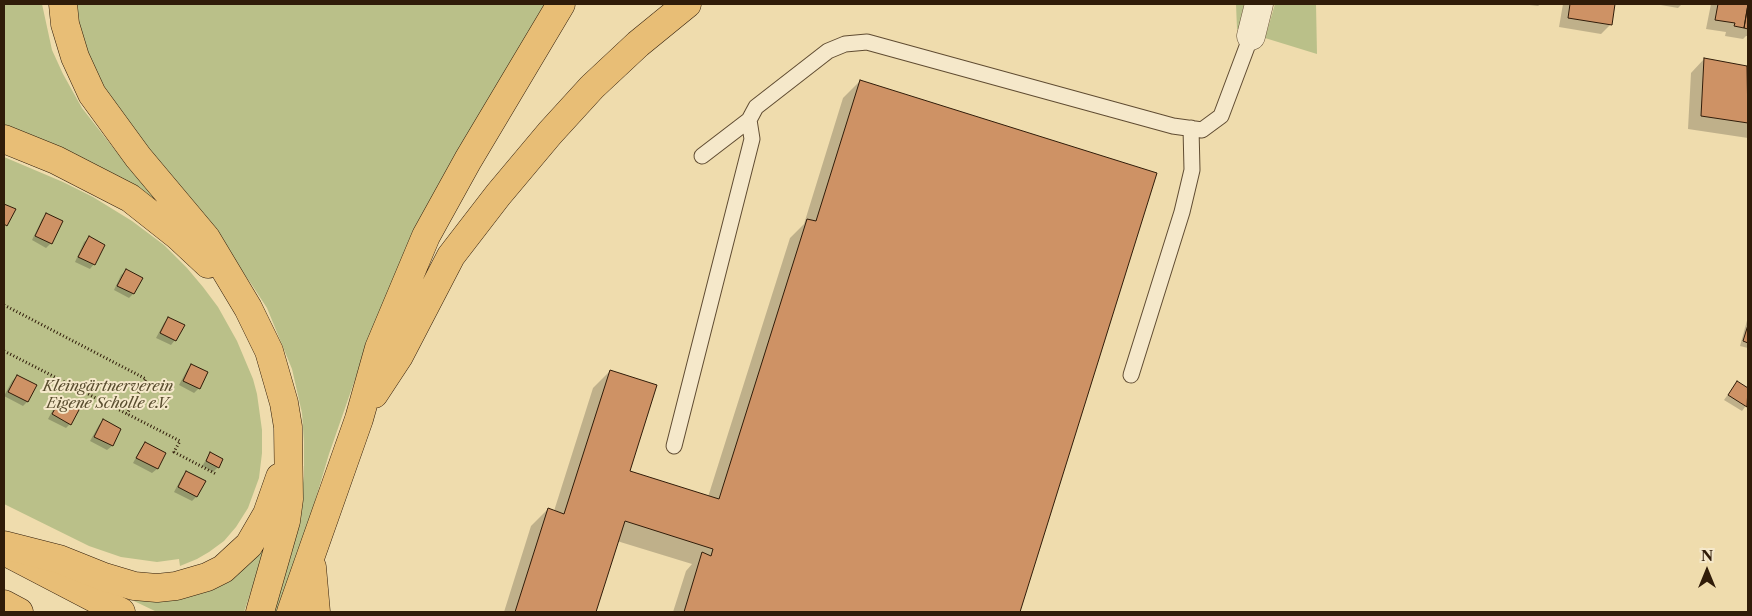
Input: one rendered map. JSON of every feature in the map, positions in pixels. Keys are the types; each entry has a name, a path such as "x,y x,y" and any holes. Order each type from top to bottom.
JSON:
{"main road":[{"path":"63,4 65,24 75,57 92,94 138,157 206,238 248,308 269,351 284,403 288,427 289,499 286,521 260,612"},
{"path":"291,612 359,418 378,348 426,236 468,160 561,4"},
{"path":"359,418 399,356 451,256 498,195 592,87 638,44 687,4"},
{"path":"4,138 56,160 130,198 204,259 248,308"},
{"path":"4,545 59,559 104,577 134,586 157,588 191,582 223,569 249,546 267,514 287,457"},
{"path":"4,551 121,612"},
{"path":"311,554 316,612"},
{"path":"4,604 19,612"}],"street":[{"path":"1251,36 1259,4"}],"lane":[{"path":"702,156 749,120 756,107 828,51 845,44 867,42 1173,126 1202,130 1221,116 1251,36"},
{"path":"674,446 752,139 749,120"},
{"path":"1131,375 1182,212 1192,170 1191,128"}],"path":[{"path":"4,305 146,379 127,414"},
{"path":"4,350 180,441 174,452 216,474"}],"green space":[{"path":"42,4 52,50 82,108 122,159 181,225 4,129 4,5"},
{"path":"72,4 551,4 359,368 329,454 282,612 271,612 300,505 304,476 302,413 292,369 267,308 252,285 235,261 150,159 86,61"},
{"path":"1236,4 1244,4 1239,29 1237,29"},
{"path":"1275,4 1316,4 1317,54 1265,38"},
{"name":"Kleingärtnerverein Eigene Scholle e.V.","path":"4,157 93,197 132,221 164,245 203,287 218,307 237,341 253,379 257,394 262,430 259,478 248,508 236,527 224,541 197,559 180,566 179,559 157,562 121,557 89,546 4,504"},
{"path":"269,537 244,612 157,612 134,601 136,597"}],"building":[{"path":"1570,4 1615,4 1612,25 1568,18"},
{"path":"1718,4 1748,4 1744,28 1734,26 1735,23 1715,20"},
{"path":"1748,4 1748,29 1744,28"},
{"path":"1704,58 1747,66 1748,123 1701,116"},
{"path":"860,80 1157,173 1020,612 684,612 702,552 711,556 713,549 625,521 596,612 515,612 548,508 564,514 610,370 657,385 630,471 719,499 807,219 816,221"},
{"path":"4,204 16,209 7,226 4,224"},
{"path":"46,213 63,221 52,244 35,236"},
{"path":"89,236 105,245 95,265 78,257"},
{"path":"126,269 143,278 134,294 117,286"},
{"path":"168,317 185,325 176,341 160,333"},
{"path":"1748,325 1748,343 1743,341"},
{"path":"191,364 208,372 200,389 183,381"},
{"path":"17,375 37,385 28,402 8,392"},
{"path":"1737,381 1748,388 1747,407 1728,395"},
{"path":"61,398 80,408 71,425 52,414"},
{"path":"103,419 121,429 113,446 94,437"},
{"path":"145,442 166,453 158,469 136,458"},
{"path":"210,452 223,459 219,468 206,461"},
{"path":"186,471 206,481 197,497 178,487"}]}
